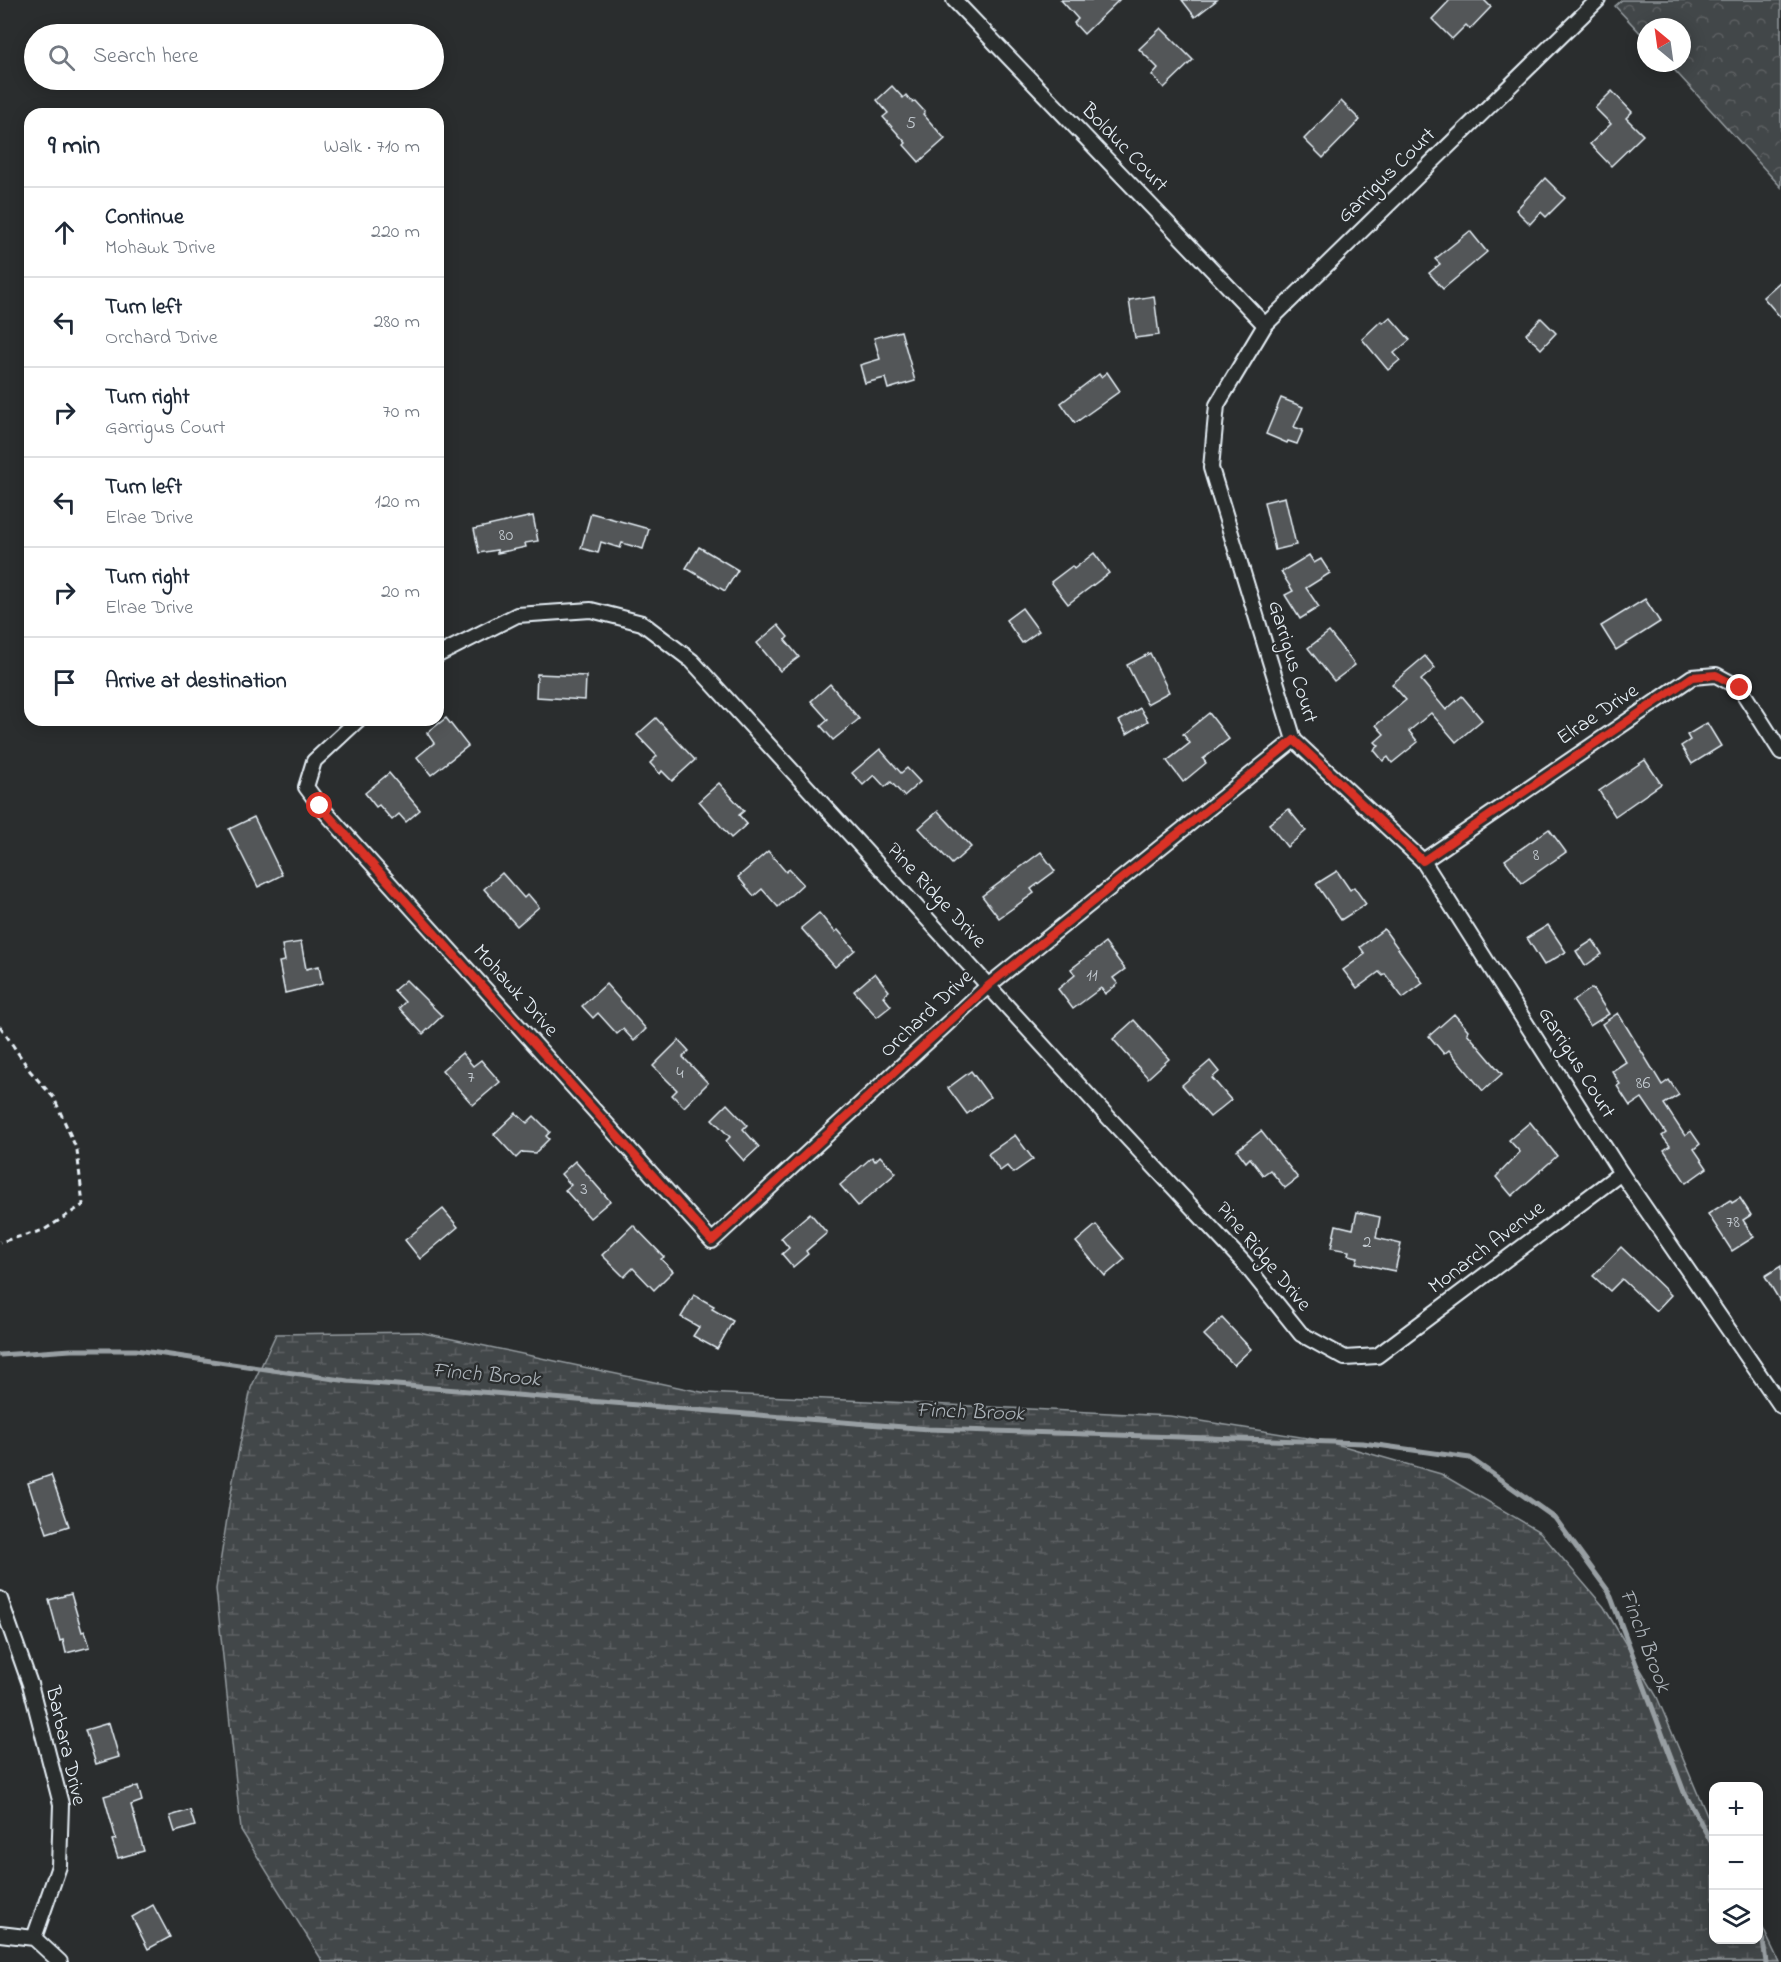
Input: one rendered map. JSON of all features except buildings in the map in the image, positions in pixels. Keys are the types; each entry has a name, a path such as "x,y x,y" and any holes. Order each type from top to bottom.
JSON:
{"street":[{"name":"Bolduc Court","path":"954,0 1265,325"},
{"name":"Garrigus Court","path":"1598,0 1265,325 1217,405 1211,468 1294,740 1423,861 1621,1173 1781,1406"},
{"name":"Pine Ridge Drive","path":"444,652 517,615 591,610 642,623 692,662 1244,1263 1301,1334 1346,1358 1377,1356"},
{"name":"Elrae Drive","path":"1423,861 1692,677 1716,675 1740,688 1781,752"},
{"name":"Mohawk Drive","path":"352,726 314,761 306,787 320,806 712,1241"},
{"name":"Orchard Drive","path":"712,1241 989,985 1294,740"},
{"name":"Monarch Avenue","path":"1377,1356 1621,1173"},
{"name":"Barbara Drive","path":"0,1599 30,1684 61,1804 59,1866 34,1938"},
{"path":"0,1934 34,1938 60,1962"}],"path":[{"path":"0,1026 30,1071 54,1098 77,1150 83,1205 44,1230 0,1242"}],"green space":[{"path":"1622,0 1781,0 1781,187 1676,72 1691,72 1691,18 1637,18 1637,29 1615,6"},
{"path":"419,1332 706,1393 1170,1416 1326,1441 1441,1474 1540,1532 1604,1607 1657,1697 1709,1820 1709,1944 1763,1944 1763,1928 1779,1962 323,1962 241,1830 216,1589 233,1480 251,1388 276,1334"}],"waterway":[{"name":"Finch Brook","path":"0,1355 71,1350 136,1350 348,1381 928,1429 1363,1443 1470,1458 1555,1518 1609,1592 1684,1792 1709,1838"},
{"name":"Finch Brook","path":"1763,1941 1766,1962"}],"route":[{"path":"320,806 712,1241 989,985 1294,740 1423,861 1692,677 1716,675 1740,688"}]}
